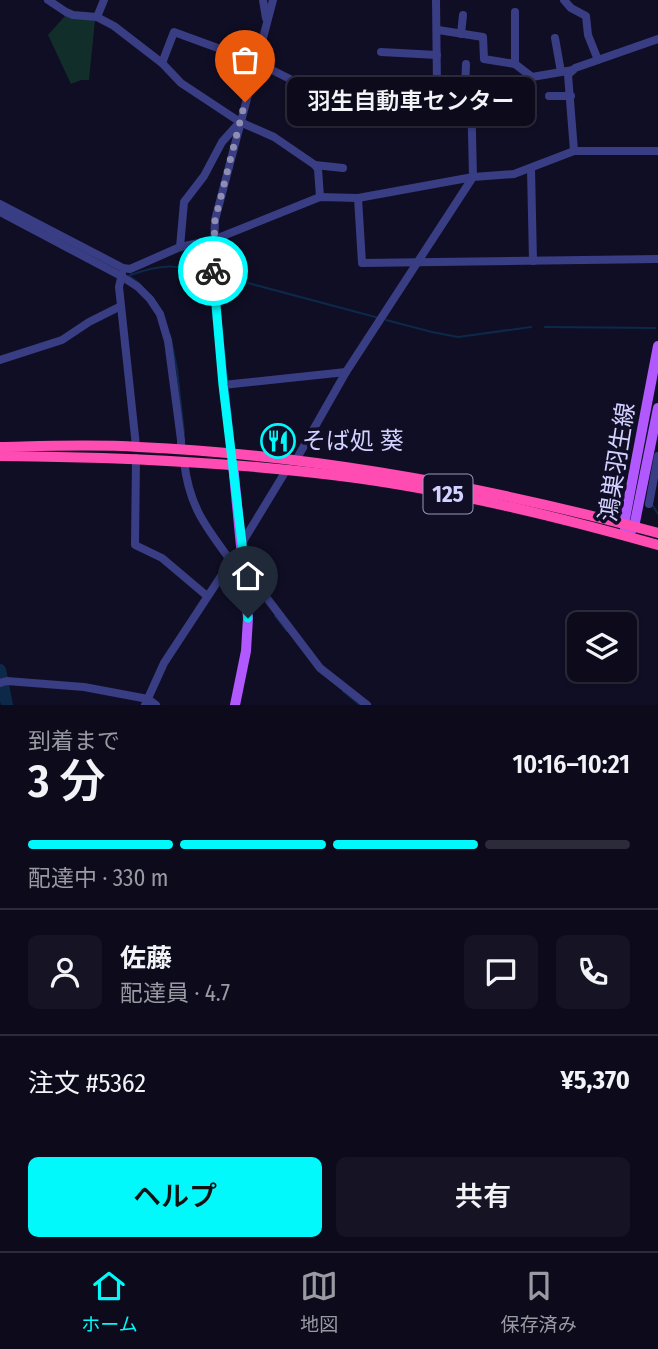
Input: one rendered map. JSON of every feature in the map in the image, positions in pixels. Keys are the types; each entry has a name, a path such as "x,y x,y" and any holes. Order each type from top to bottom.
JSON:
{"highway":[{"name":"125","path":"0,447 136,452 184,461 296,460 471,488 658,533"},
{"name":"125","path":"0,456 181,449 287,470 432,491 658,545"}],"main road":[{"name":"鴻巣羽生線","path":"627,536 658,346"},
{"name":"鴻巣羽生線","path":"629,525 658,408"},
{"path":"232,459 248,618 246,651 235,705"}],"street":[{"path":"48,0 73,15 97,17 162,63 181,82 240,122 274,137 315,165 318,169 320,197"},
{"path":"97,17 104,0"},
{"path":"263,0 267,20"},
{"path":"232,459 213,276 213,240 215,220 273,0"},
{"path":"432,109 437,87 436,0"},
{"path":"564,0 571,8 586,16 588,35 598,60"},
{"path":"515,12 515,64"},
{"path":"461,34 463,15"},
{"path":"438,30 483,37 484,59 515,64 532,77 573,70 658,39"},
{"path":"162,63 174,32 256,62 296,82 345,82"},
{"path":"555,38 561,72"},
{"path":"381,52 437,55"},
{"path":"465,89 466,64"},
{"path":"573,70 568,75 574,151"},
{"path":"296,460 346,372 473,177 471,91 437,87"},
{"path":"549,96 571,96"},
{"path":"180,247 184,202 204,176 222,142 240,122"},
{"path":"0,212 123,272 180,247 213,240 320,197 358,198 473,177 514,174 574,151 658,151"},
{"path":"315,165 343,168"},
{"path":"531,169 533,261"},
{"path":"358,198 362,263 658,259"},
{"path":"0,204 123,272 150,299 160,314 168,341 181,449"},
{"path":"123,272 119,286 136,452 135,545 162,558 207,596"},
{"path":"0,360 62,340 89,322 121,306"},
{"path":"223,385 346,372"},
{"path":"649,504 658,456"},
{"path":"146,702 164,663 232,558 195,510 186,484 184,461"},
{"path":"242,543 287,470"},
{"path":"245,572 320,668 367,705"},
{"path":"0,683 7,681 84,687 156,705"}],"green space":[{"path":"66,15 95,20 89,80 71,84 48,35"}],"waterway":[{"path":"130,275 169,266 208,273"},
{"path":"218,275 379,318"},
{"path":"129,276 139,283"},
{"path":"386,320 458,337 531,327"},
{"path":"545,327 655,328"},
{"path":"170,335 177,369 184,433"},
{"path":"653,506 658,514"},
{"path":"275,616 287,631"},
{"path":"0,670 7,705"},
{"path":"343,691 360,705"}],"way so far":[{"path":"213,271 215,220 245,102"}],"place":[{"name":"羽生自動車センター","path":"245,102"},
{"name":"そば処 葵","path":"278,441"}],"route":[{"path":"213,271 248,618"}]}
